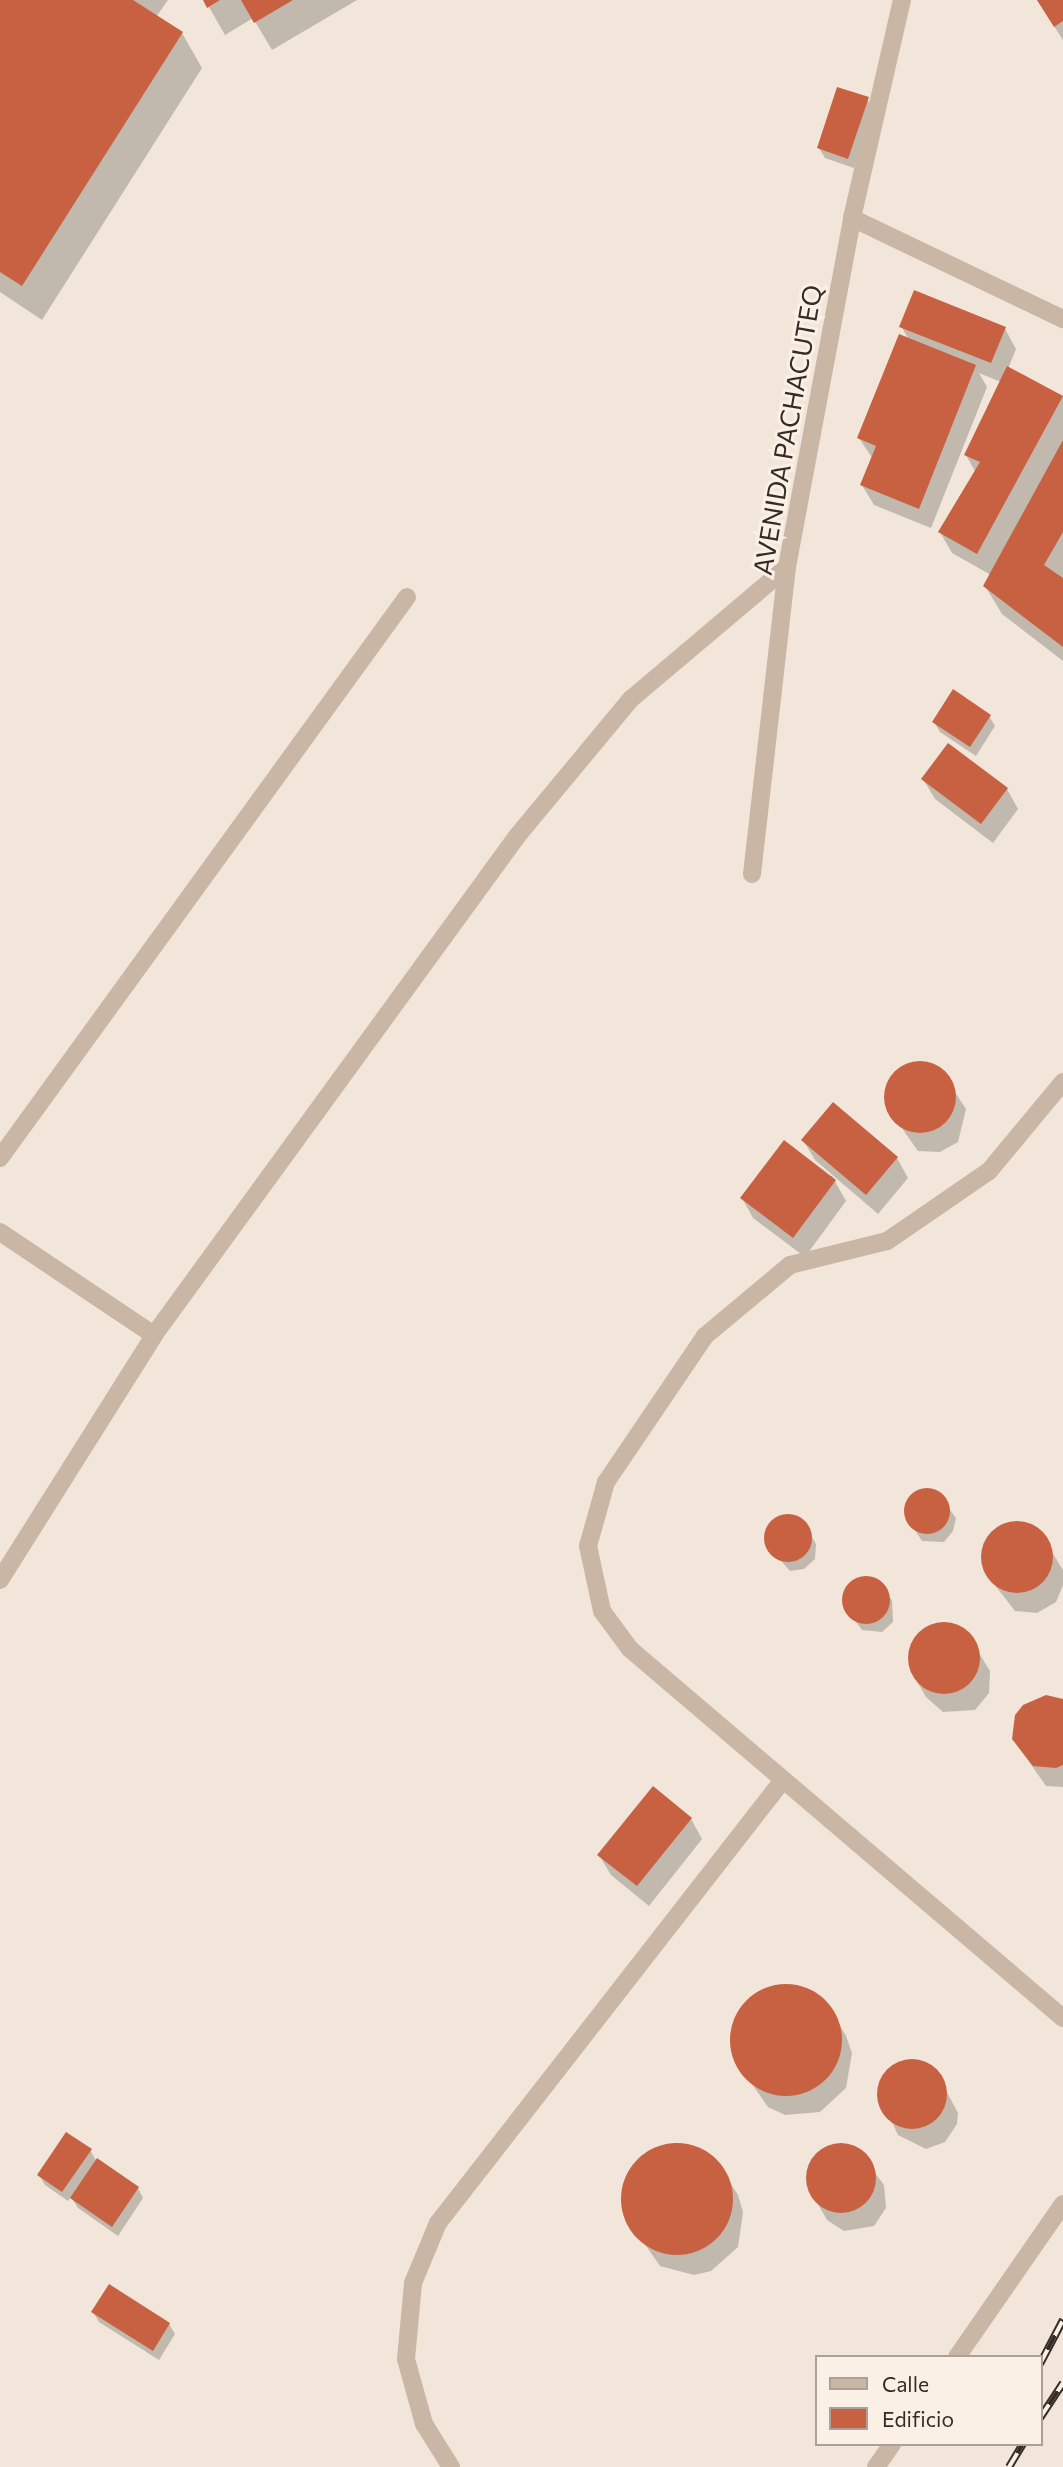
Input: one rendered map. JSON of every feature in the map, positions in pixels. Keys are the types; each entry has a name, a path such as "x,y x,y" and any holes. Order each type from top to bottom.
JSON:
{"street":[{"name":"AVENIDA PACHACUTEQ","path":"752,874 787,567 852,218 902,0"},
{"path":"852,218 1063,319"},
{"path":"0,1580 154,1335 518,835 631,699 787,567"},
{"path":"0,1158 407,597"},
{"path":"1063,1082 989,1171 887,1241 790,1265 705,1336 606,1482 588,1546 602,1611 630,1649 1063,2018"},
{"path":"0,1232 154,1335"},
{"path":"451,2467 424,2424 406,2359 413,2283 439,2223 783,1780"},
{"path":"958,2355 1063,2204"},
{"path":"876,2467 891,2446"}],"building":[{"path":"0,0 133,0 183,32 22,286 0,272"},
{"path":"203,0 220,0 207,8"},
{"path":"241,0 293,0 254,23"},
{"path":"1037,0 1063,0 1063,21 1054,27"},
{"path":"837,87 869,97 848,159 817,148"},
{"path":"914,290 1006,327 991,363 899,327"},
{"path":"899,334 976,365 919,509 860,485 876,446 857,438"},
{"path":"1007,366 1063,396 977,554 938,532 980,462 964,455"},
{"path":"1063,440 1063,532 1044,565 1063,578 1063,647 983,586"},
{"path":"953,689 991,715 970,747 932,722"},
{"path":"948,743 1008,788 981,824 921,779"},
{"path":"927,1061 946,1071 954,1083 954,1111 946,1123 934,1131 913,1133 894,1123 886,1111 884,1090 894,1071 906,1063"},
{"path":"833,1102 898,1157 866,1195 801,1140"},
{"path":"784,1140 836,1180 793,1238 740,1198"},
{"path":"927,1488 944,1494 950,1511 944,1528 927,1534 910,1528 904,1511 910,1494"},
{"path":"788,1514 805,1521 812,1538 805,1555 788,1562 771,1555 764,1538 771,1521"},
{"path":"1024,1521 1043,1531 1051,1543 1051,1571 1043,1583 1031,1591 1010,1593 991,1583 983,1571 981,1550 991,1531 1003,1523"},
{"path":"866,1576 883,1583 890,1600 883,1617 866,1624 849,1617 842,1600 849,1583"},
{"path":"951,1622 970,1632 978,1644 978,1672 970,1684 958,1692 937,1694 918,1684 910,1672 908,1651 918,1632 930,1624"},
{"path":"1046,1695 1063,1699 1063,1765 1056,1768 1033,1766 1012,1739 1015,1715 1023,1705"},
{"path":"653,1786 692,1818 637,1886 597,1855"},
{"path":"786,1984 807,1988 825,2001 838,2019 842,2040 838,2061 825,2079 807,2092 786,2096 765,2092 747,2079 734,2061 730,2040 734,2019 747,2001 765,1988"},
{"path":"912,2059 937,2069 947,2094 937,2119 912,2129 887,2119 877,2094 887,2069"},
{"path":"66,2132 92,2149 62,2192 37,2175"},
{"path":"677,2143 698,2147 716,2160 729,2178 733,2199 729,2220 716,2238 698,2251 677,2255 656,2251 638,2238 625,2220 621,2199 625,2178 638,2160 656,2147"},
{"path":"841,2143 866,2153 876,2178 866,2203 841,2213 816,2203 806,2178 816,2153"},
{"path":"97,2158 139,2187 112,2227 70,2198"},
{"path":"109,2284 170,2323 153,2351 91,2312"}],"railway":[{"path":"1042,2360 1063,2320"},
{"path":"1042,2415 1063,2383"},
{"path":"1009,2467 1022,2446"}]}
